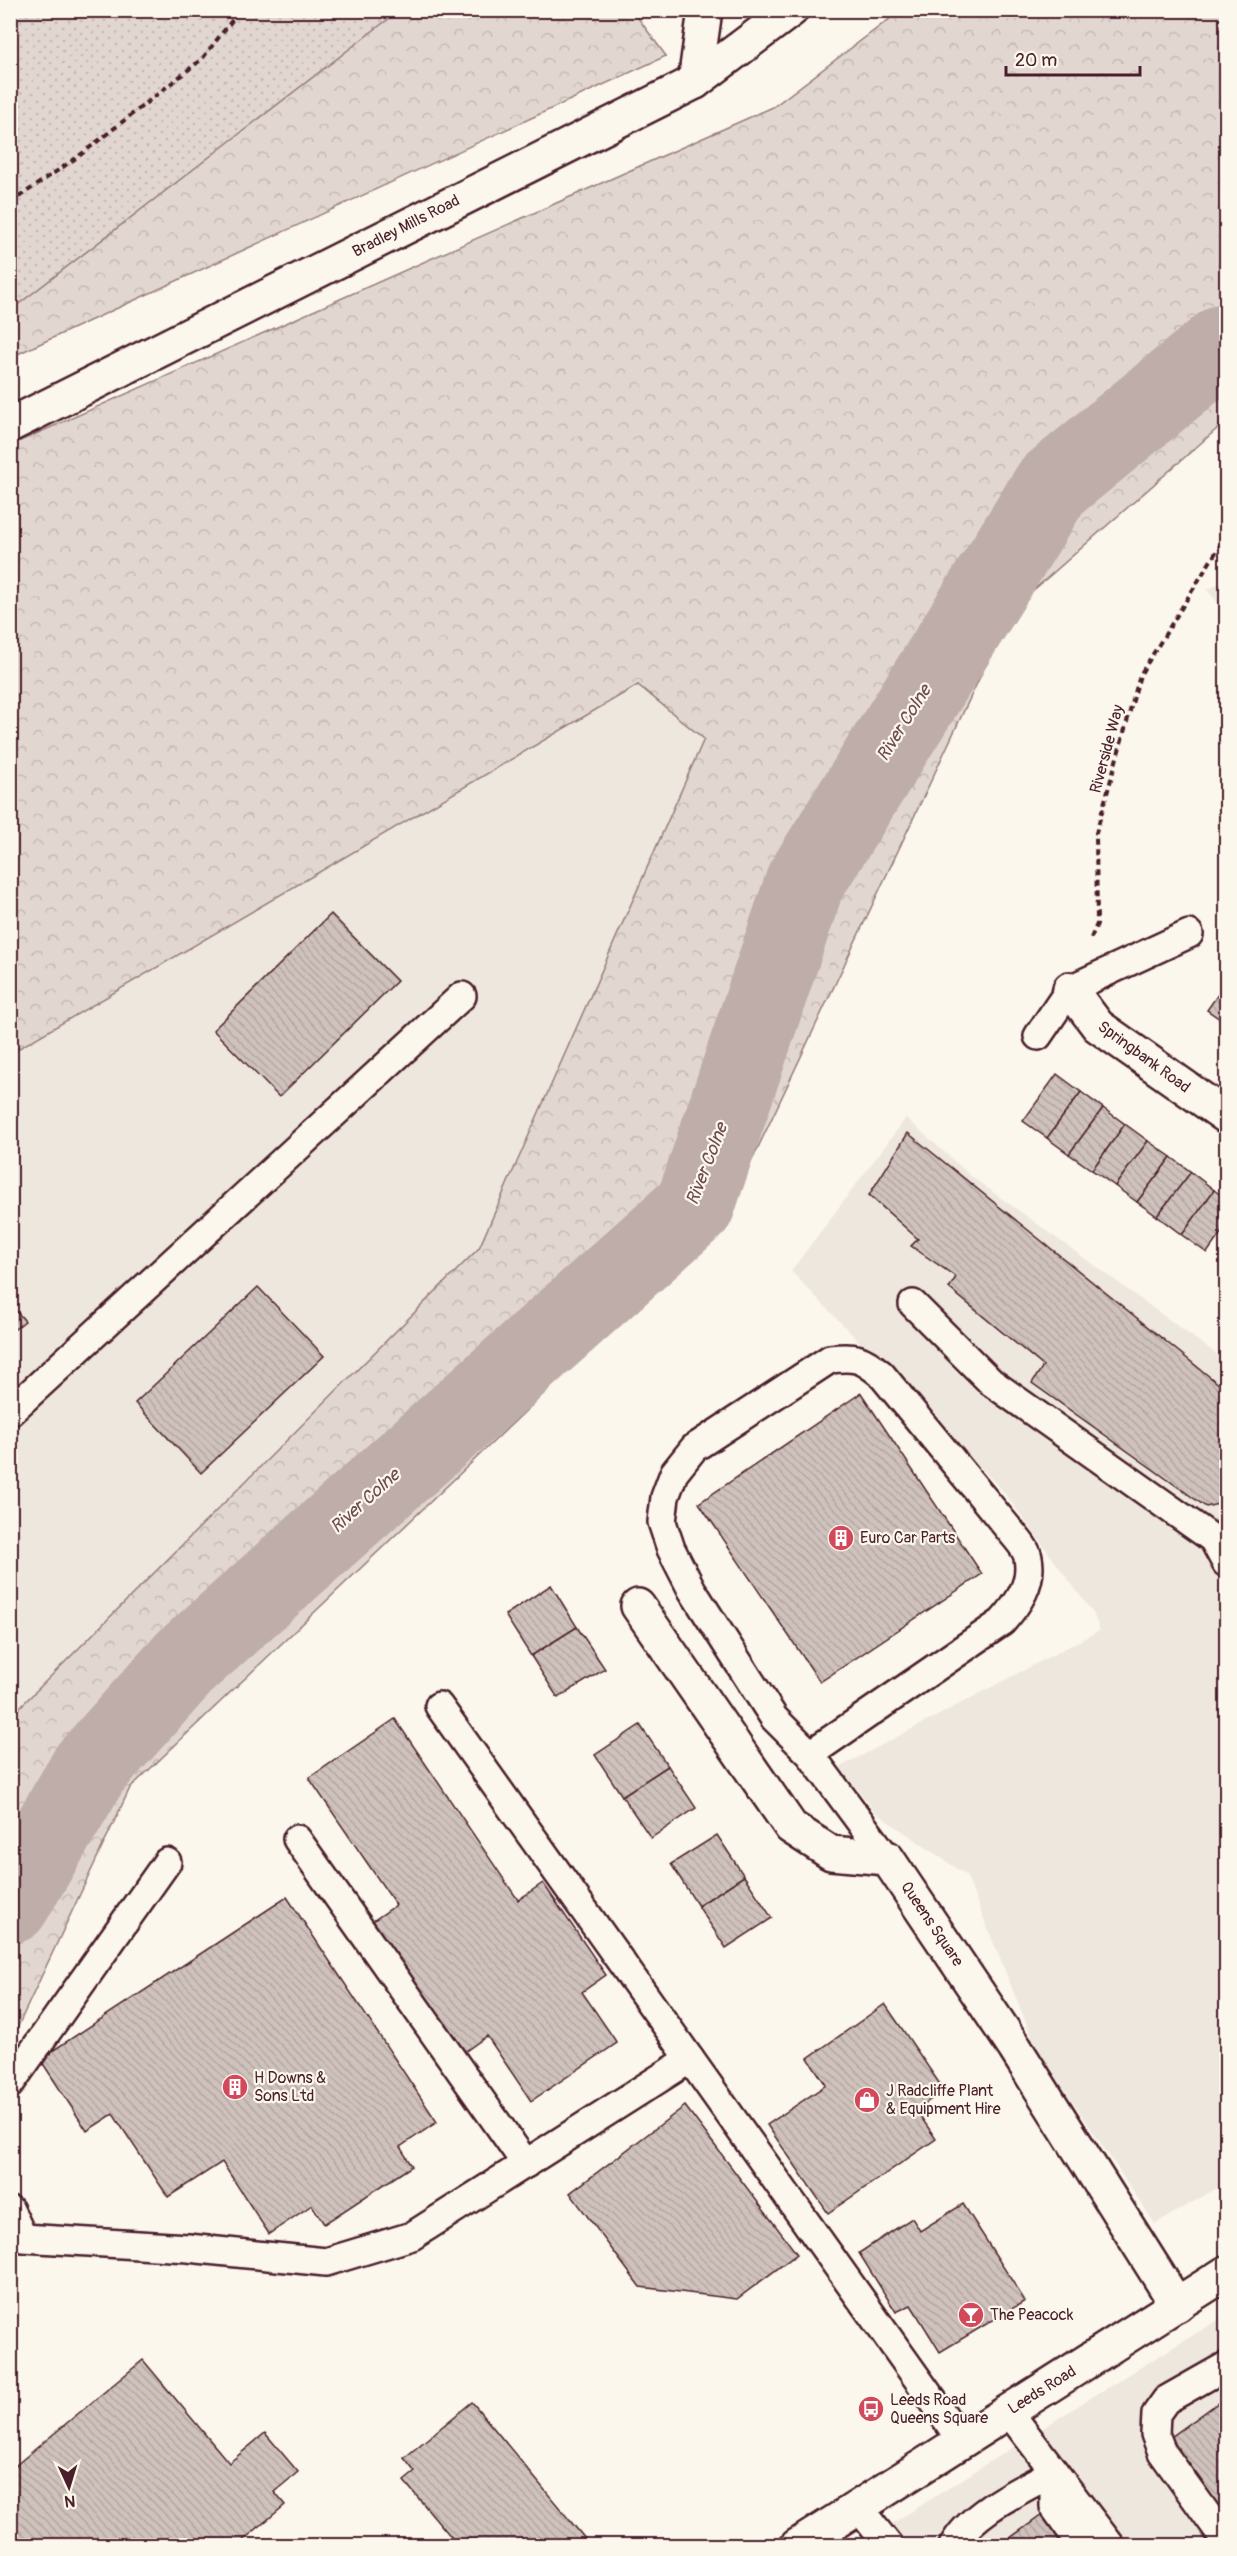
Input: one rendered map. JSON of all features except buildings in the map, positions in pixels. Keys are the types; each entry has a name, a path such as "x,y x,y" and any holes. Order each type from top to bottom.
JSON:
{"street":[{"path":"695,81 705,10"},
{"name":"Bradley Mills Road","path":"10,425 695,81 791,10"},
{"name":"Springbank Road","path":"1070,989 1098,1026 1227,1116"},
{"path":"638,1606 791,1827 831,1852 887,1858"},
{"name":"Queens Square","path":"887,1858 1015,2049 1177,2305"},
{"name":"Leeds Road","path":"797,2546 1227,2273"}],"lane":[{"path":"1038,1035 1070,989 1189,934"},
{"path":"10,1412 462,996"},
{"path":"913,1304 991,1382 1213,1539 1227,1563"},
{"path":"810,1754 1002,1622 1018,1604 1028,1582 1029,1556 1013,1534 881,1374 866,1362 850,1356 830,1359 694,1448 674,1473 665,1497 662,1522 671,1549 692,1590 774,1718 810,1754 887,1858"},
{"path":"439,1706 961,2440"},
{"path":"297,1839 526,2164"},
{"path":"10,2084 167,1862"},
{"path":"10,2210 23,2238 188,2248 326,2262 412,2236 690,2059"},
{"path":"1227,2366 1166,2400 1156,2414 1155,2434 1162,2452 1227,2541"},
{"path":"1008,2411 1112,2546"},
{"path":"953,2546 960,2532 977,2519 1008,2497 1054,2472"},
{"path":"1054,2472 1054,2506 1082,2546"},
{"path":"857,2506 889,2546"}],"path":[{"path":"10,203 79,156 202,60 240,10"},
{"name":"Riverside Way","path":"1070,989 1097,924 1096,833 1140,675 1227,536"}],"shaded area":[{"path":"1226,580 1226,612 1207,590"},
{"path":"638,684 704,739 479,1248 11,1716 11,1053"},
{"path":"906,1118 971,1176 1226,1361 1226,2183 1155,2224 1036,2047 966,1875 875,1812 840,1767 1100,1630 1093,1613 1003,1491 791,1271"},
{"path":"1226,2315 1226,2545 857,2546 1084,2402"}],"green space":[{"path":"400,10 633,11 666,56 11,357 11,310"},
{"path":"11,11 400,11 11,310"},
{"path":"900,11 1226,11 1226,421 1012,609 722,1224 130,1788 11,2041 11,1716 479,1248 704,739 638,685 11,1053 11,445 773,107"}],"waterway":[{"name":"River Colne","path":"10,1904 90,1768 186,1661 695,1206 805,882 1052,486 1226,343"}],"place":[{"name":"Euro Car Parts","path":"841,1538"},
{"name":"H Downs & Sons Ltd","path":"235,2087"},
{"name":"J Radcliffe Plant & Equipment Hire","path":"867,2100"},
{"name":"The Peacock","path":"971,2315"},
{"name":"Leeds Road Queens Square","path":"871,2409"}]}
